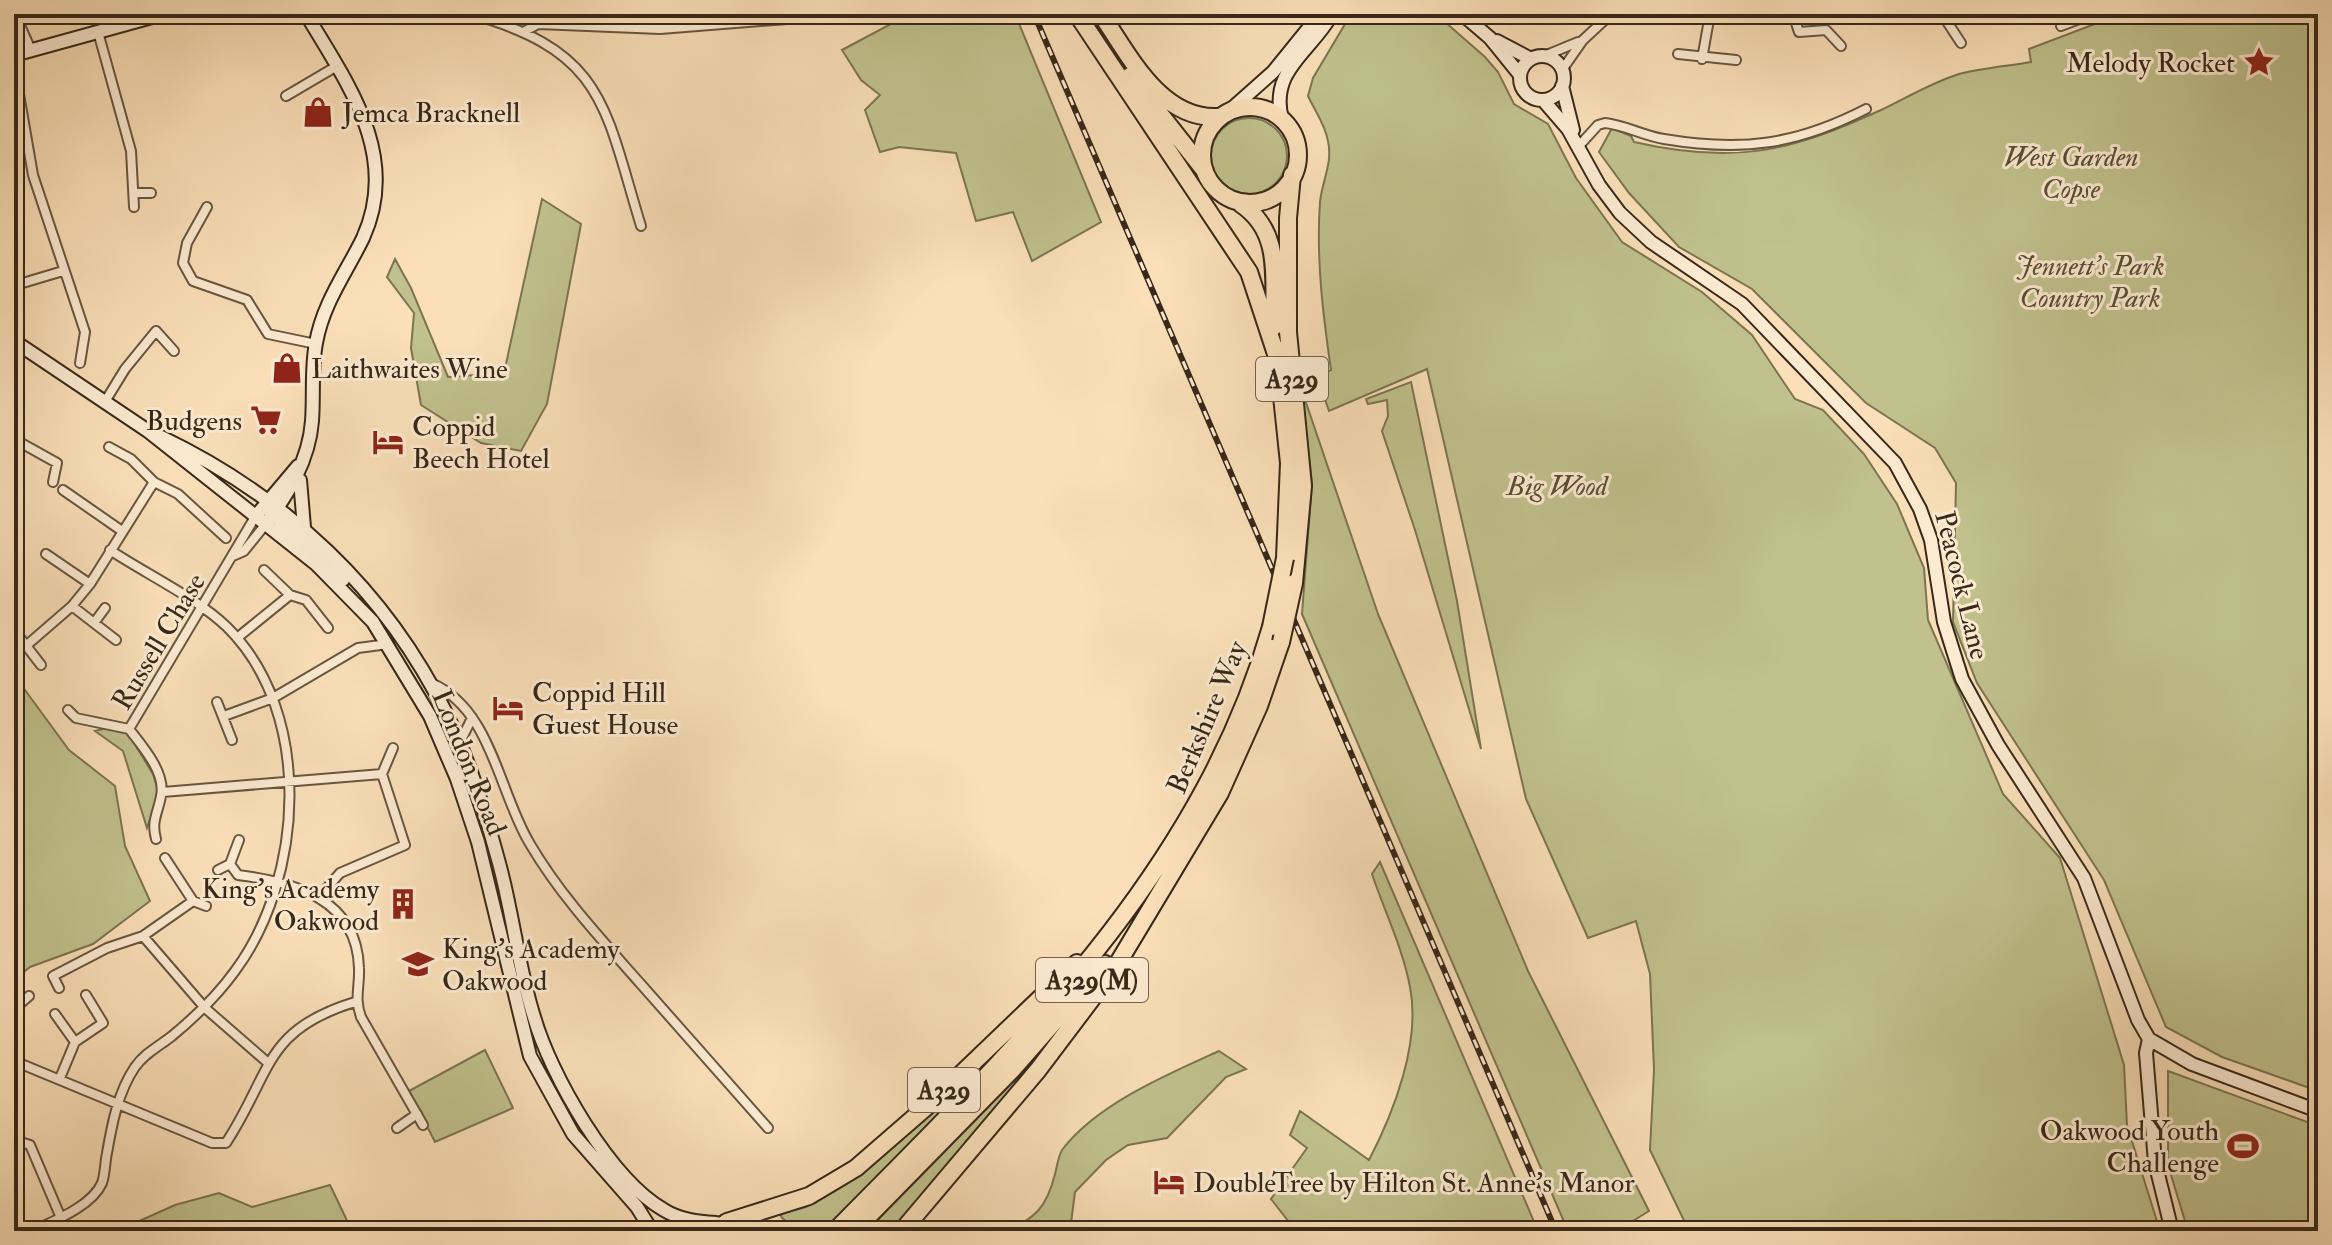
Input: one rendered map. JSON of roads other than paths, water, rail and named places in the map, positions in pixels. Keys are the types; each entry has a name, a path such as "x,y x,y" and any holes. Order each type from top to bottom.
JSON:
{"highway":[{"name":"A329","path":"1077,14 1249,272 1277,357"},
{"name":"A329","path":"1087,14 1140,90 1208,176 1224,195 1241,204"},
{"path":"1101,14 1172,105 1194,116 1261,108 1282,119"},
{"path":"1208,176 1204,142 1222,115"},
{"name":"A329","path":"1282,119 1296,145 1292,175"},
{"name":"Berkshire Way","path":"1165,883 1235,762 1281,642 1294,583 1303,486 1288,332 1288,218 1292,175"},
{"path":"1241,204 1256,204 1270,198 1292,175"},
{"name":"Berkshire Way","path":"1130,910 1177,841 1216,771 1243,713 1271,627 1285,558 1289,463 1277,357 1272,242 1261,221 1241,204"},
{"name":"A329","path":"902,1231 1074,1023 1115,968 1165,883"},
{"name":"A329(M)","path":"854,1231 1069,1009 1165,883"},
{"name":"A329","path":"716,1225 809,1196 856,1168 1027,1012 1130,910"},
{"name":"A329(M)","path":"835,1231 1041,1019 1130,910"}],"main road":[{"path":"716,1225 761,1231"}],"street":[{"path":"15,14 31,50"},
{"path":"14,55 163,14"},
{"path":"260,521 270,506 293,485 302,461 312,425 316,344 332,293 371,216 378,176 371,135 337,66 306,14"},
{"path":"471,14 525,31 560,51 588,81 605,114 641,226"},
{"path":"1222,115 1273,72 1320,14"},
{"path":"1282,119 1278,96 1282,81 1332,14"},
{"path":"1462,14 1490,38 1520,75 1526,93 1543,100 1555,96 1562,86 1562,70 1583,40 1611,14"},
{"path":"1702,59 1710,14"},
{"path":"1793,14 1799,32 1826,30 1841,46"},
{"path":"1942,14 1961,43"},
{"path":"2061,26 2093,14"},
{"path":"525,31 538,24 660,29 800,18"},
{"path":"98,32 131,151 136,193 134,207"},
{"path":"1490,38 1538,58 1555,60 1562,70"},
{"path":"1520,75 1538,58 1583,40"},
{"path":"1678,54 1702,59 1736,60"},
{"path":"14,65 33,175 85,332 81,359 71,350"},
{"path":"286,96 337,66"},
{"name":"Peacock Lane","path":"1562,86 1576,144"},
{"name":"Peacock Lane","path":"1543,100 1555,111 1620,213 1651,242 1742,304 1870,433 1907,481 1931,540 1944,622 1962,679 1991,733 2084,878 2138,1020 2149,1039"},
{"path":"1576,144 1598,125 1605,123 1655,138 1712,146 1768,144 1815,133 1866,109"},
{"path":"136,193 151,193"},
{"path":"207,207 187,243 183,263 193,281 247,300 268,334 316,344"},
{"path":"21,272 20,284 63,271"},
{"path":"106,400 125,369 156,331 174,351"},
{"name":"London Road","path":"14,341 148,431 327,574 359,606 389,644 442,741 472,820 530,1056 573,1134 637,1207 652,1231"},
{"name":"London Road","path":"148,431 304,527 363,586 463,736 500,866 534,1019 567,1095 609,1156 653,1203 673,1216 716,1225"},
{"path":"14,439 57,463 53,482"},
{"path":"109,447 131,459 154,482 178,494 226,538"},
{"path":"302,461 298,490 304,527"},
{"path":"27,645 72,606 90,584 154,482"},
{"path":"63,490 122,531"},
{"path":"270,506 333,568 355,593 359,606"},
{"name":"Russell Chase","path":"163,792 152,759 129,729 235,555 244,551 260,521"},
{"path":"33,1231 61,1218 102,1184 125,1082 142,1057 205,1008 249,951 275,881 288,816 290,781 283,734 273,698 261,671 237,638 203,610 110,550"},
{"path":"46,554 90,584"},
{"path":"264,570 290,595 306,600 328,628"},
{"path":"237,638 290,595"},
{"path":"72,606 116,640"},
{"path":"94,623 105,608"},
{"path":"14,630 41,665"},
{"path":"224,716 273,698 358,648 377,642 389,644"},
{"name":"London Road","path":"430,683 463,702 478,728 514,815 574,909 768,1128"},
{"path":"217,702 232,740"},
{"path":"68,710 76,718 129,729"},
{"name":"London Road","path":"463,736 472,718"},
{"name":"London Road","path":"463,736 478,728"},
{"path":"320,896 340,873 405,845 382,774 393,748"},
{"path":"156,839 152,824 163,792 382,774"},
{"path":"218,870 230,864 239,840"},
{"path":"165,858 193,901 206,906"},
{"path":"230,864 238,875 275,881 320,896 341,915 355,940 360,969 355,1002 423,1125"},
{"path":"59,988 53,976 107,948 143,936 193,901"},
{"path":"143,936 205,1008 267,1062"},
{"path":"60,1078 75,1042 103,1023 86,995"},
{"path":"14,1009 29,996"},
{"path":"14,1061 212,1143 226,1143 267,1062 308,1020 355,1002"},
{"path":"55,1014 75,1042"},
{"path":"2172,1231 2155,1162 2146,1053 2149,1039 2192,1064 2318,1111"},
{"path":"397,1128 417,1114"},
{"path":"14,1140 30,1145 61,1218"}],"railway":[{"path":"1034,14 1556,1231"}],"place":[{"name":"Melody Rocket","path":"2259,62"},
{"name":"Jemca Bracknell","path":"318,112"},
{"name":"Laithwaites Wine","path":"287,368"},
{"name":"Budgens","path":"266,420"},
{"name":"Coppid Beech Hotel","path":"388,442"},
{"name":"Coppid Hill Guest House","path":"508,708"},
{"name":"King’s Academy Oakwood","path":"403,904"},
{"name":"King's Academy Oakwood","path":"418,964"},
{"name":"Oakwood Youth Challenge","path":"2243,1146"},
{"name":"DoubleTree by Hilton St. Anne's Manor","path":"1169,1182"}],"park label":[{"name":"West Garden Copse","path":"2071,172"},
{"name":"Jennett's Park Country Park","path":"2090,281"},
{"name":"Big Wood","path":"1557,485"}]}
